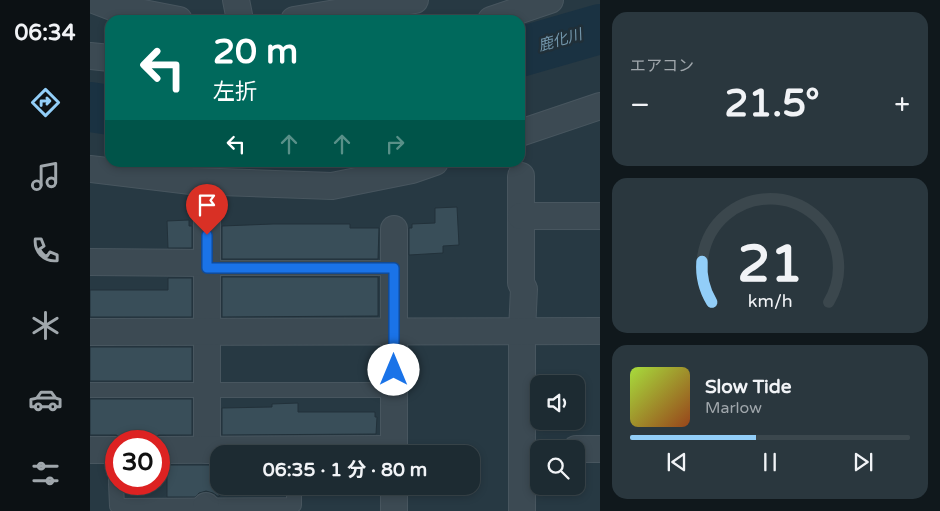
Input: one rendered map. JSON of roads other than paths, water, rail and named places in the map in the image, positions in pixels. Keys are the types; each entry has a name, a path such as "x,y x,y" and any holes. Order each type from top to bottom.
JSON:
{"street":[{"path":"94,0 112,7 153,15"},
{"path":"236,0 239,15"},
{"path":"324,15 415,0"},
{"path":"506,15 550,0"},
{"path":"90,56 105,58"},
{"path":"525,132 600,106"},
{"path":"90,169 191,181 332,186 384,169 412,170 421,167"},
{"path":"521,176 521,283 524,289 522,331 530,440"},
{"path":"521,216 600,216"},
{"path":"207,221 207,450"},
{"path":"394,229 394,445"},
{"path":"90,262 207,266"},
{"path":"90,332 600,331"},
{"path":"585,449 600,449"},
{"path":"90,450 105,450"},
{"path":"170,450 210,450"},
{"path":"522,511 530,456"},
{"path":"394,495 394,511"}],"lane":[{"path":"207,266 394,268"},
{"path":"90,390 394,390"},
{"path":"117,495 117,506 206,508 294,505 294,495"}],"waterway":[{"name":"鹿化川","path":"525,51 600,29"},
{"name":"鹿化川","path":"90,107 105,109"}]}
